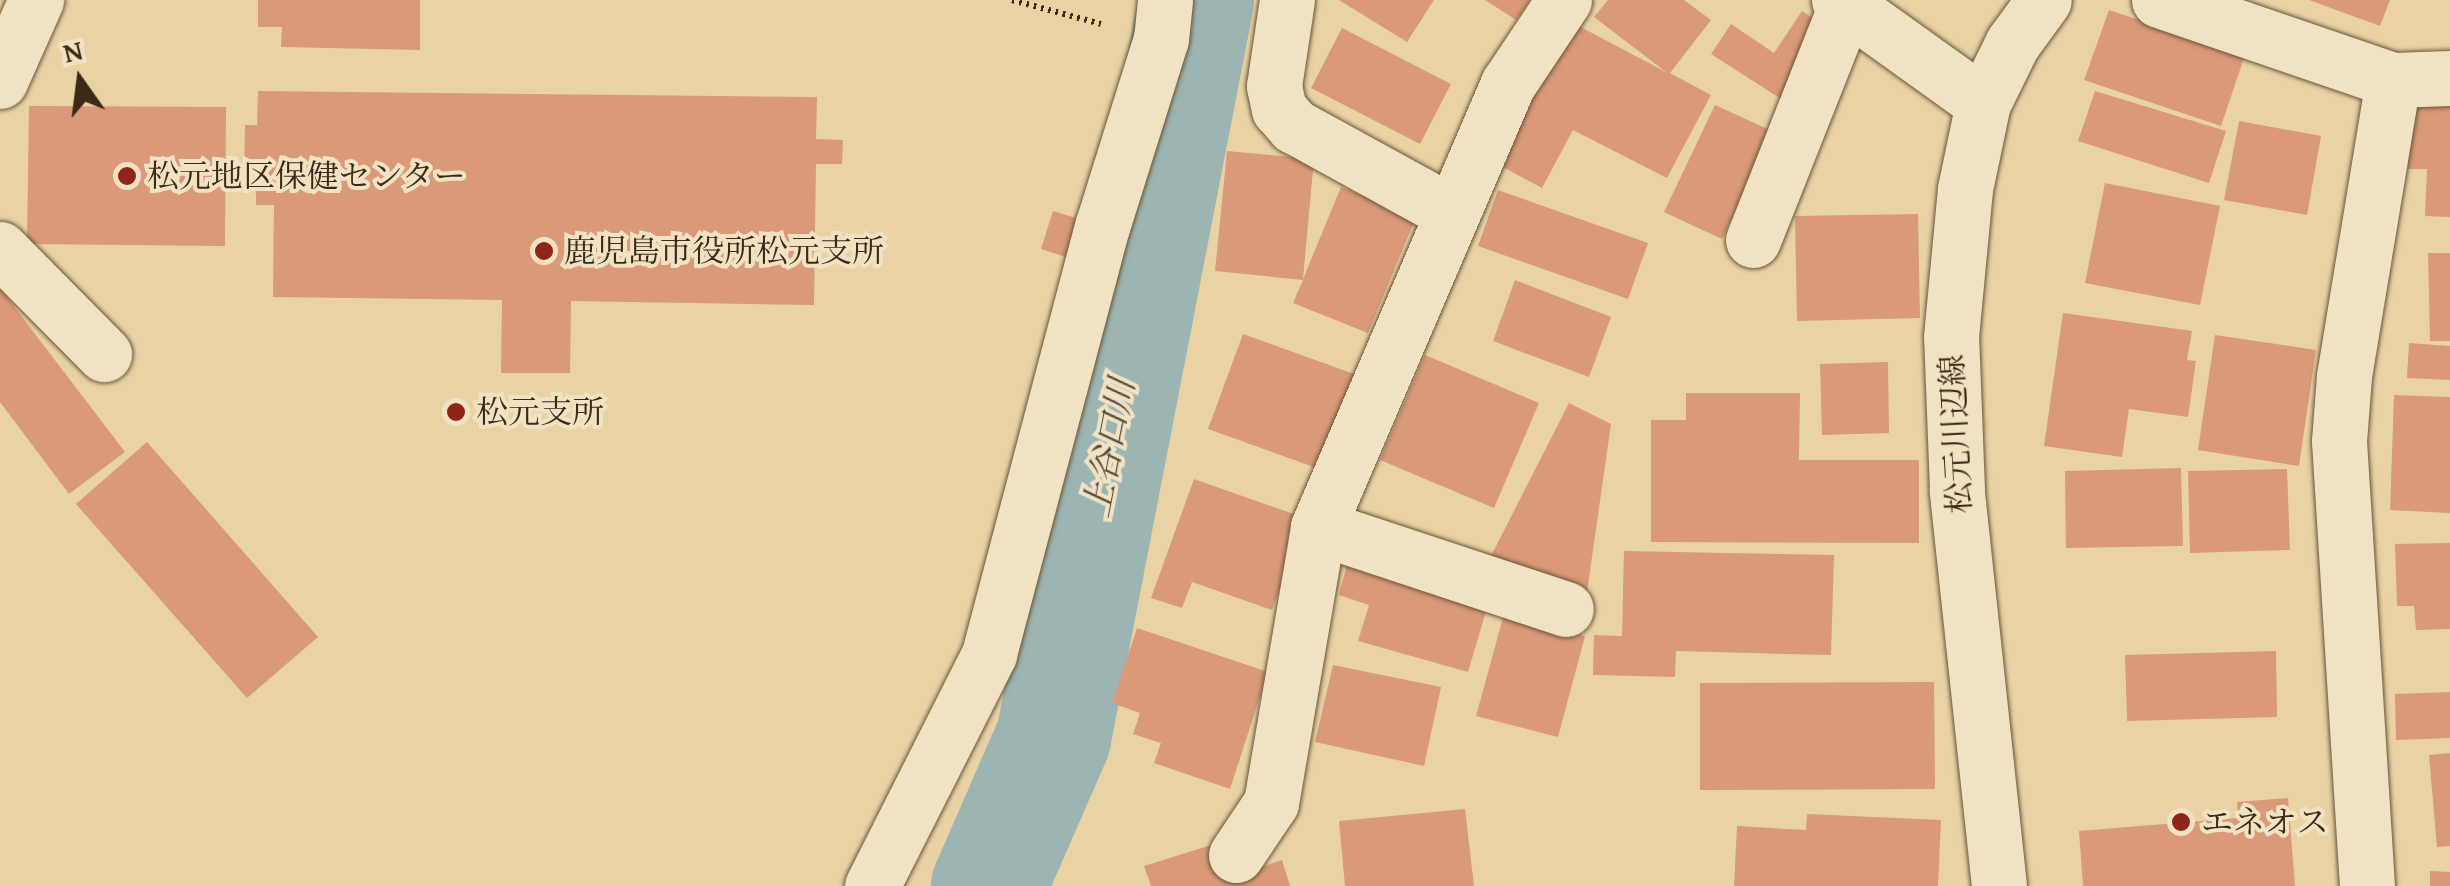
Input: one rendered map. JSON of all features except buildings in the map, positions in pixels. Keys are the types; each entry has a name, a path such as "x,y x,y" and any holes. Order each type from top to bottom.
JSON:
{"street":[{"path":"0,80 36,0"},
{"path":"1288,0 1274,86 1279,109 1294,126 1452,213"},
{"path":"1236,854 1271,802 1318,526 1508,84 1564,0"},
{"name":"松元川辺線","path":"1999,886 1950,406 1955,263 1983,103 2012,44 2044,0"},
{"path":"2159,0 2393,80 2450,78"},
{"path":"1753,240 1842,3 1983,103"},
{"path":"872,886 989,654 1102,228 1163,20"},
{"path":"2367,886 2339,441 2344,376 2393,80"},
{"path":"0,249 104,354"},
{"path":"1318,526 1566,608"}],"path":[{"path":"1012,0 1163,20"}],"waterway":[{"name":"上谷口川","path":"988,886 1053,737 1196,0"}],"place":[{"name":"松元地区保健センター","path":"127,176"},
{"name":"鹿児島市役所松元支所","path":"544,251"},
{"name":"松元支所","path":"456,412"},
{"name":"エネオス","path":"2181,822"}]}
